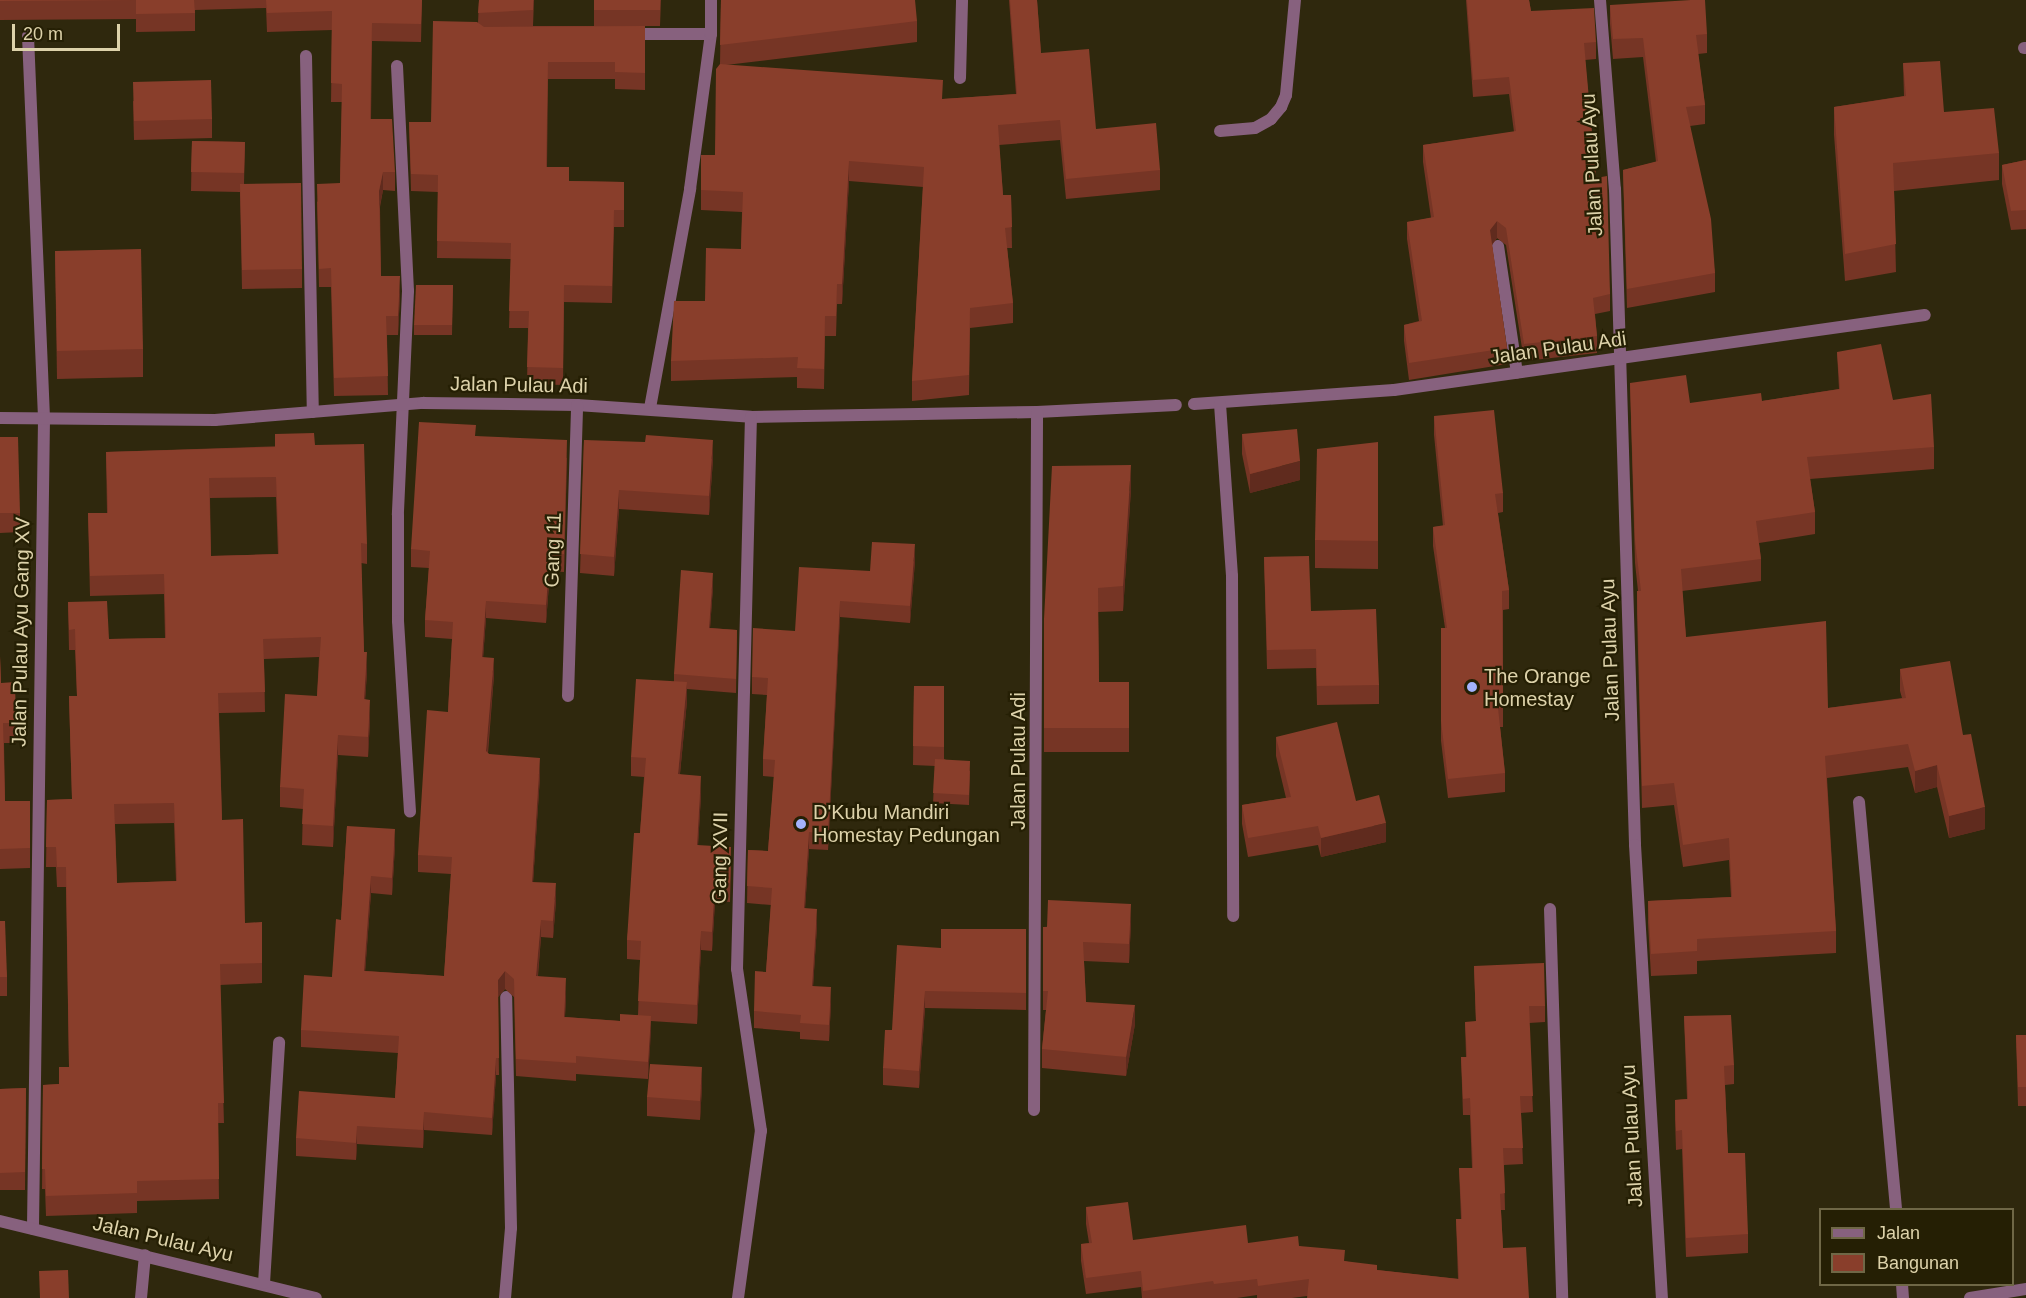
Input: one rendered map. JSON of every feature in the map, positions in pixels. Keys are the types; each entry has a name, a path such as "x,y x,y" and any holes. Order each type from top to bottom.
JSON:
{"street":[{"path":"650,408 690,189 711,34 711,0"},
{"path":"960,78 962,0"},
{"path":"1220,131 1255,128 1271,120 1281,107 1286,95 1295,0"},
{"name":"Jalan Pulau Ayu","path":"1600,0 1615,189 1618,359 1635,845 1662,1298"},
{"path":"616,34 711,34"},
{"name":"Jalan Pulau Ayu Gang XV","path":"28,36 44,419 33,1229"},
{"path":"306,56 312,412"},
{"path":"397,66 408,291 398,621 410,812"},
{"path":"1498,246 1517,373"},
{"name":"Jalan Pulau Adi","path":"1194,404 1220,404 1394,390 1925,315"},
{"path":"1220,404 1232,576 1233,916"},
{"name":"Jalan Pulau Adi","path":"0,418 215,420 403,405 577,405 650,408 751,417 1037,412 1176,405"},
{"name":"Gang 11","path":"568,696 577,405"},
{"name":"Jalan Pulau Adi","path":"1034,1110 1037,412"},
{"name":"Gang XVII","path":"738,1298 761,1131 737,969 751,417"},
{"path":"1859,802 1896,1208"},
{"path":"1550,909 1562,1298"},
{"path":"505,1298 511,1228 506,998"},
{"path":"264,1283 279,1042"},
{"name":"Jalan Pulau Ayu","path":"0,1221 145,1254 316,1298"},
{"path":"141,1298 145,1254"},
{"path":"1970,1298 2026,1289"}],"building":[{"path":"0,0 136,0 0,1"},
{"path":"136,0 194,0 195,13 136,14"},
{"path":"266,0 422,0 421,24 372,23 370,119 392,119 395,172 383,172 379,191 381,276 400,276 398,316 386,316 388,376 334,378 331,268 319,269 317,184 340,183 342,84 331,83 332,11 267,13"},
{"path":"479,0 533,0 533,10 478,13"},
{"path":"594,0 660,0 660,10 594,10"},
{"path":"721,0 915,0 917,21 720,45"},
{"path":"1010,0 1037,0 1041,53 1089,49 1096,129 1156,123 1160,170 1066,179 1060,120 998,125 1003,195 1011,195 1012,227 1005,228 1013,303 970,308 969,375 912,381 924,167 849,161 842,284 837,284 836,316 825,316 824,369 797,368 798,357 671,361 674,301 705,301 706,248 741,249 743,192 701,190 701,155 715,155 716,69 720,64 943,80 942,99 1017,94"},
{"path":"1467,0 1529,0 1531,11 1594,8 1596,42 1584,43 1596,178 1607,176 1610,294 1593,298 1597,336 1524,344 1506,228 1497,221 1490,230 1507,348 1409,363 1404,325 1422,321 1407,222 1434,217 1423,145 1516,131 1509,77 1473,80"},
{"path":"1705,0 1707,34 1696,35 1705,105 1686,107 1711,219 1715,273 1627,289 1623,170 1658,161 1643,38 1613,39 1610,5"},
{"path":"433,21 477,22 484,27 645,26 645,73 615,72 615,62 548,62 546,167 569,167 569,181 624,182 624,210 614,210 612,286 564,285 563,368 527,367 529,311 509,311 511,243 437,241 438,175 411,174 409,122 431,122"},
{"path":"1940,61 1944,112 1994,108 1999,153 1893,163 1896,244 1845,254 1834,107 1906,96 1903,63"},
{"path":"211,80 212,119 134,121 133,82"},
{"path":"192,141 245,142 244,173 191,172"},
{"path":"2026,160 2026,210 2011,211 2002,165"},
{"path":"301,183 302,269 242,270 240,184"},
{"path":"141,249 143,349 57,351 55,251"},
{"path":"416,285 453,285 452,325 414,325"},
{"path":"1881,344 1893,400 1931,394 1934,447 1807,457 1815,512 1756,521 1761,559 1681,569 1686,637 1826,621 1828,708 1906,698 1900,669 1950,661 1963,735 1971,734 1985,807 1949,816 1937,765 1915,771 1908,744 1825,756 1836,931 1697,939 1697,951 1651,954 1648,901 1732,897 1729,838 1683,845 1674,783 1642,786 1637,591 1641,591 1635,540 1630,383 1686,375 1690,403 1761,393 1762,401 1840,389 1837,352"},
{"path":"1494,410 1503,493 1495,494 1509,590 1502,591 1503,708 1498,708 1505,773 1448,779 1441,721 1441,628 1447,628 1433,527 1445,525 1434,416"},
{"path":"419,422 476,425 475,436 567,440 564,554 550,553 546,605 486,601 482,657 494,658 486,751 489,754 540,758 532,882 556,883 553,921 541,920 536,976 566,978 564,1017 620,1021 620,1014 651,1016 648,1062 576,1056 576,1063 516,1059 514,979 505,971 498,980 499,1058 496,1058 492,1118 424,1112 423,1130 357,1126 356,1143 296,1138 299,1091 395,1098 399,1036 301,1030 304,975 332,977 336,919 341,920 347,826 395,829 392,878 371,876 364,971 444,976 452,857 418,855 427,710 448,712 453,622 425,620 430,551 411,549"},
{"path":"1297,429 1300,461 1250,474 1242,434"},
{"path":"314,433 315,445 364,444 367,544 361,543 364,652 367,652 364,699 370,700 368,737 338,735 333,826 302,824 304,789 280,787 285,694 317,696 321,637 263,639 265,692 218,693 222,820 243,819 245,923 262,922 262,963 220,964 224,1103 218,1103 219,1179 137,1181 137,1193 46,1196 45,1169 42,1169 43,1085 59,1084 59,1067 69,1067 66,867 57,867 56,847 46,847 47,800 72,799 69,696 77,696 75,629 69,630 68,602 107,601 109,639 166,638 164,574 90,576 88,513 108,513 106,452 275,447 275,434","holes":["276,477 279,554 211,556 209,478","174,803 177,881 117,883 114,804"]},
{"path":"646,435 713,440 709,496 619,490 614,557 580,554 584,440 645,442"},
{"path":"0,437 18,437 20,513 0,513"},
{"path":"1378,442 1378,541 1315,540 1317,449"},
{"path":"1131,465 1123,586 1098,588 1099,682 1129,682 1129,728 1044,728 1044,619 1052,466"},
{"path":"872,542 915,544 910,606 840,601 828,834 809,832 804,908 817,909 812,986 831,987 829,1025 800,1023 801,1015 754,1011 755,971 766,972 772,888 747,886 748,850 768,851 775,760 763,759 768,678 752,677 753,628 795,631 799,567 870,571"},
{"path":"1309,556 1311,611 1376,609 1379,685 1317,686 1316,649 1267,650 1264,557"},
{"path":"681,570 713,573 709,628 737,630 736,679 674,674"},
{"path":"0,656 1,683 15,682 16,723 3,723 5,801 30,801 30,848 0,849"},
{"path":"636,679 687,682 678,774 701,776 697,845 731,847 730,883 715,882 712,932 701,931 697,1005 638,1001 641,941 627,940 634,833 640,833 646,758 631,757"},
{"path":"914,686 944,686 944,747 913,746"},
{"path":"1337,722 1356,801 1379,795 1386,823 1321,838 1318,826 1248,838 1242,805 1291,797 1276,737"},
{"path":"935,759 970,761 969,795 933,793"},
{"path":"1048,900 1131,904 1129,944 1083,942 1086,1002 1135,1005 1126,1057 1042,1049 1048,991 1043,991 1043,927 1047,927"},
{"path":"0,921 5,921 7,977 0,977"},
{"path":"941,929 1026,929 1026,993 925,991 919,1071 883,1068 885,1030 892,1030 897,945 941,948"},
{"path":"1544,963 1545,1006 1529,1006 1533,1096 1520,1096 1523,1148 1503,1148 1505,1193 1500,1194 1503,1248 1526,1247 1529,1298 1307,1298 1309,1279 1258,1286 1257,1279 1214,1284 1213,1281 1143,1291 1141,1271 1086,1278 1081,1244 1092,1243 1086,1207 1128,1202 1133,1240 1246,1225 1248,1243 1298,1236 1299,1246 1345,1250 1344,1261 1377,1265 1377,1270 1459,1279 1456,1219 1462,1219 1459,1168 1473,1168 1470,1098 1463,1099 1461,1057 1467,1057 1465,1022 1476,1021 1474,966"},
{"path":"1731,1015 1734,1065 1724,1066 1728,1153 1745,1153 1748,1234 1686,1238 1682,1130 1676,1131 1675,1100 1688,1099 1684,1016"},
{"path":"2016,1035 2026,1035 2026,1087 2018,1087"},
{"path":"650,1064 702,1067 700,1101 647,1097"},
{"path":"26,1088 25,1172 0,1173 0,1089"},
{"path":"68,1270 69,1298 40,1298 39,1271"}],"place":[{"name":"The Orange Homestay","path":"1472,687"},
{"name":"D'Kubu Mandiri Homestay Pedungan","path":"801,824"}]}
